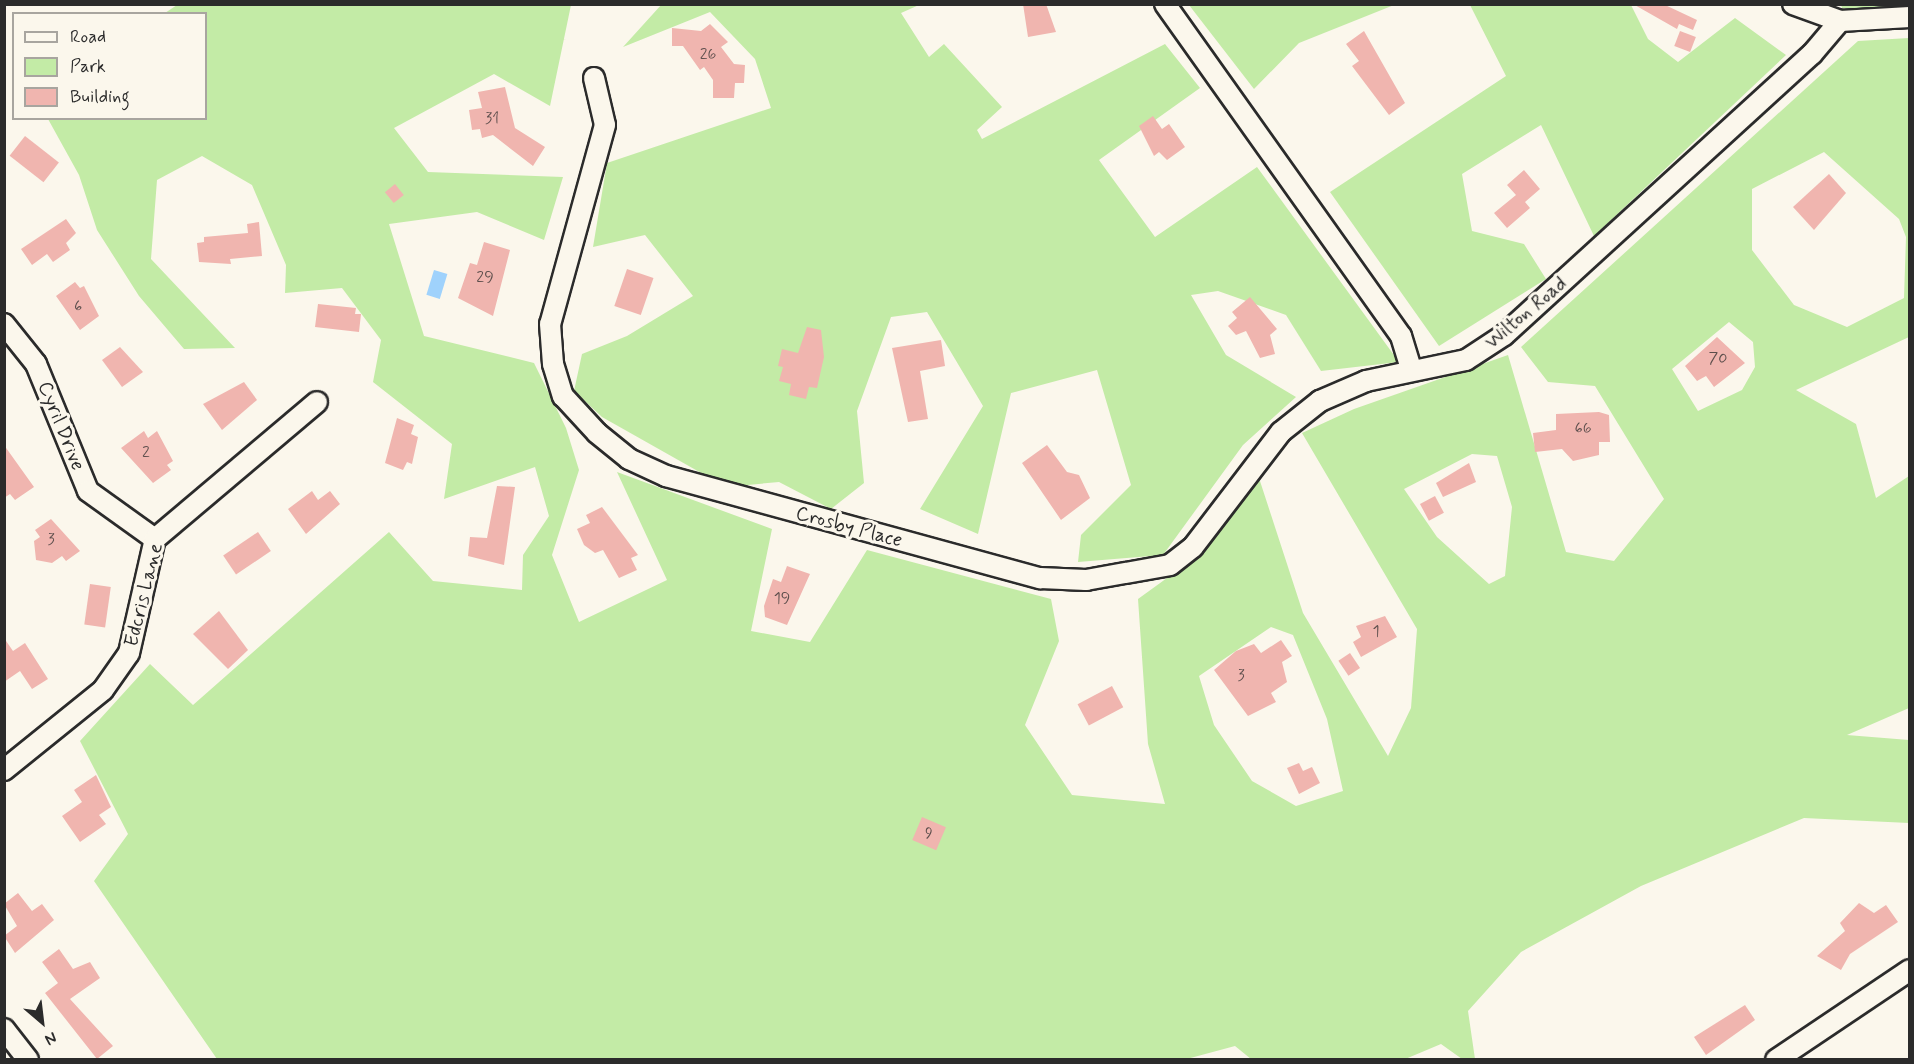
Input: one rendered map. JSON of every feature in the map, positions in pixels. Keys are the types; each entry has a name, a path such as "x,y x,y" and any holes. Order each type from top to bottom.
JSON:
{"street":[{"path":"1165,4 1401,336 1411,369"},
{"path":"1793,4 1840,21 1910,17"},
{"name":"Wilton Road","path":"1411,369 1466,360 1504,335 1812,54 1840,21"},
{"name":"Crosby Place","path":"594,78 605,125 559,280 550,324 553,364 563,396 597,433 629,459 666,476 1040,578 1119,576 1170,565 1193,547 1281,432 1320,401 1411,369"},
{"name":"Cyril Drive","path":"4,324 36,364 88,491 155,539"},
{"name":"Edcris Lane","path":"4,770 104,690 129,653 155,539 317,402"},
{"path":"1776,1059 1910,970"},
{"path":"4,1029 28,1059"}],"green space":[{"path":"662,4 919,5 901,13 929,57 944,44 1002,107 977,130 982,139 1165,44 1200,88 1099,160 1155,237 1257,167 1399,362 1321,371 1286,315 1218,291 1191,295 1226,355 1296,397 1243,445 1163,555 1078,562 1081,535 1131,485 1097,370 1011,393 978,534 920,509 983,406 927,312 891,317 857,411 864,483 831,509 779,482 726,487 602,417 574,391 582,354 627,336 693,296 645,235 593,247 607,163 771,108 755,59 710,12 623,47"},
{"path":"177,5 571,5 550,106 494,74 394,128 428,172 563,177 544,240 477,212 389,224 424,336 534,363 566,428 579,470 552,555 579,622 667,580 617,472 772,529 751,631 810,642 867,550 1051,599 1059,641 1025,725 1072,795 1165,804 1148,744 1138,599 1196,557 1259,478 1303,613 1388,756 1411,708 1417,629 1302,433 1354,409 1508,355 1566,552 1614,561 1664,499 1595,386 1548,382 1521,347 1858,41 1909,38 1909,337 1796,390 1856,424 1876,498 1909,476 1909,708 1847,735 1909,740 1909,823 1804,818 1641,886 1521,952 1468,1011 1475,1059 1462,1059 1441,1044 1403,1060 1251,1059 1235,1046 1183,1060 217,1059 94,881 128,834 80,741 150,664 193,705 389,532 433,581 522,590 523,555 549,516 535,467 444,499 452,444 373,382 381,340 342,288 285,293 286,265 252,185 202,156 157,180 151,259 235,348 184,349 139,296 97,230 79,175 49,120 207,120 207,12 166,12","holes":["1824,152 1899,219 1906,237 1904,298 1847,327 1794,305 1752,250 1752,189","1729,322 1753,342 1755,367 1742,390 1698,411 1672,369","1472,454 1497,456 1512,507 1505,576 1489,584 1437,537 1404,489","1271,627 1293,635 1327,719 1343,791 1296,806 1252,781 1214,725 1199,676"]},
{"path":"1189,5 1394,5 1299,43 1254,89"},
{"path":"1470,5 1631,5 1648,39 1678,62 1735,18 1786,55 1594,236 1541,125 1462,174 1472,231 1524,244 1546,279 1439,346 1330,192 1506,76"},
{"path":"1841,5 1909,5 1909,9 1842,8"}],"water":[{"path":"434,270 447,274 440,299 426,295"}],"building":[{"path":"1023,4 1046,4 1056,32 1028,37"},
{"path":"1633,4 1663,4 1697,20 1693,30 1679,24 1677,29"},
{"path":"710,24 728,42 721,47 734,64 745,65 744,83 735,83 734,98 713,98 713,80 704,67 700,70 683,46 672,46 672,28 701,31"},
{"path":"1364,31 1405,103 1389,115 1352,66 1359,61 1346,44"},
{"path":"1680,31 1696,37 1690,52 1674,46"},
{"path":"505,87 515,128 545,147 533,166 493,135 482,138 480,129 472,130 469,110 482,108 478,92"},
{"path":"1153,116 1162,129 1169,124 1185,147 1167,160 1159,152 1154,156 1139,126"},
{"path":"25,136 59,162 43,182 10,156"},
{"path":"1524,170 1540,189 1525,202 1530,208 1507,228 1494,213 1516,195 1507,185"},
{"path":"1829,174 1846,193 1814,230 1793,207"},
{"path":"395,184 404,195 394,203 385,192"},
{"path":"66,219 76,233 66,243 70,250 53,262 47,254 32,265 21,249"},
{"path":"259,222 262,256 230,259 231,264 199,262 197,243 204,242 204,237 248,233 247,224"},
{"path":"484,242 510,250 493,316 458,298 470,263 477,265"},
{"path":"627,269 653,278 641,315 614,306"},
{"path":"75,282 80,288 84,286 99,316 80,330 56,296"},
{"path":"1250,297 1277,329 1270,335 1275,354 1260,358 1246,331 1236,335 1228,326 1237,318 1232,312"},
{"path":"318,304 356,308 355,314 361,314 359,332 315,327"},
{"path":"807,327 821,330 824,357 817,388 809,387 806,399 789,395 791,384 779,381 783,367 778,366 782,349 798,353"},
{"path":"1717,337 1745,363 1714,387 1706,376 1697,381 1685,366"},
{"path":"941,340 945,366 920,371 928,419 908,422 892,348"},
{"path":"120,347 143,372 122,387 102,360"},
{"path":"244,382 257,400 222,430 203,404"},
{"path":"1599,412 1609,415 1610,442 1599,442 1599,455 1573,461 1562,449 1535,452 1533,433 1556,430 1556,414"},
{"path":"397,418 414,425 411,434 418,437 412,464 407,462 403,470 385,463"},
{"path":"144,431 148,438 157,431 173,461 167,465 171,470 153,483 121,448"},
{"path":"4,445 34,487 15,500 10,494 4,498"},
{"path":"1047,445 1067,472 1079,475 1090,498 1061,520 1022,463"},
{"path":"1469,463 1476,482 1443,497 1436,483"},
{"path":"497,486 515,487 504,565 468,556 470,537 487,538"},
{"path":"312,491 318,500 330,491 340,504 306,534 288,509"},
{"path":"1435,496 1444,513 1429,521 1420,504"},
{"path":"602,507 638,555 631,558 637,570 619,578 603,550 595,553 584,545 577,529 590,523 586,515"},
{"path":"51,519 80,551 66,561 62,556 52,563 36,560 34,541 40,537 35,530"},
{"path":"258,532 271,551 236,575 223,555"},
{"path":"787,566 810,574 787,625 765,617 764,606 773,579 781,582"},
{"path":"90,584 111,587 105,628 84,625"},
{"path":"219,611 248,650 228,669 193,634"},
{"path":"1385,616 1397,637 1361,657 1353,642 1361,637 1356,626"},
{"path":"4,638 13,651 25,643 48,679 32,689 20,671 4,682"},
{"path":"1281,640 1292,656 1282,662 1287,682 1271,693 1276,702 1248,716 1214,670 1236,651 1254,644 1261,653"},
{"path":"1350,653 1360,668 1348,676 1338,661"},
{"path":"1112,686 1123,707 1089,726 1078,704"},
{"path":"1299,763 1303,771 1312,767 1320,783 1299,794 1287,768"},
{"path":"96,775 111,807 99,815 106,824 80,842 62,816 82,802 74,790"},
{"path":"922,817 946,827 936,850 912,840"},
{"path":"18,893 32,911 42,904 54,920 15,953 4,936 17,926 4,904"},
{"path":"1859,903 1874,913 1886,905 1898,922 1850,954 1841,970 1817,956 1845,931 1840,923"},
{"path":"59,949 73,969 90,962 100,978 70,999 113,1046 97,1059 45,993 58,983 42,962"},
{"path":"1745,1005 1755,1020 1706,1055 1694,1037"}]}
